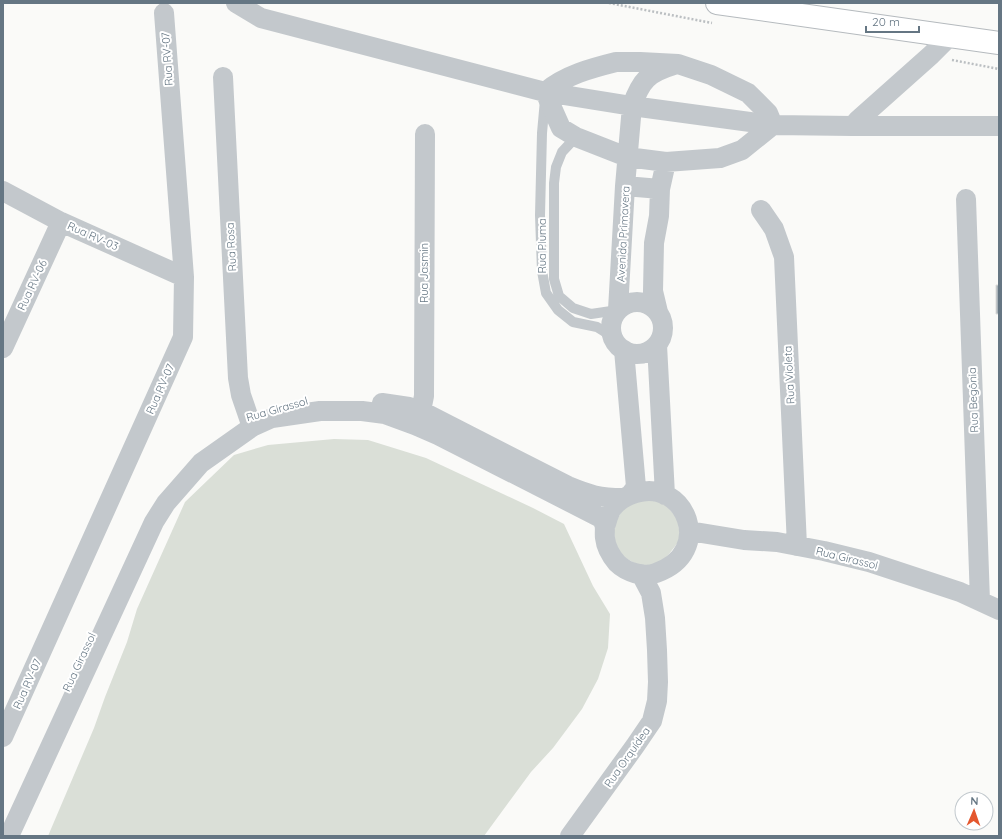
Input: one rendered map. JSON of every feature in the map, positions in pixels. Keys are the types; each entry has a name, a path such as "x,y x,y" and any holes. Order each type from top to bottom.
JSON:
{"main road":[{"path":"717,3 999,43"}],"street":[{"path":"236,3 260,18 545,92 632,106 774,125 999,126"},
{"name":"Rua RV-07","path":"3,737 183,337 184,277 164,6"},
{"path":"853,126 950,36"},
{"path":"545,92 554,85 591,68 616,62 678,64 711,75 748,93 768,113 774,125"},
{"name":"Avenida Primavera","path":"629,490 618,343 611,330 614,316 618,310 625,186 632,106 635,96 647,78 658,70 678,64"},
{"name":"Rua Rosa","path":"223,77 238,378 241,395 250,421"},
{"path":"545,92 561,128 576,138 627,157 666,162 720,158 742,150 774,125"},
{"name":"Rua Jasmin","path":"418,418 424,396 425,134"},
{"path":"618,343 632,353 641,353 650,350 657,345 661,337 663,329 662,320 658,312 653,291 654,243 659,216 660,189 666,162"},
{"path":"625,186 660,189"},
{"name":"Rua RV-03","path":"3,191 61,222 184,277"},
{"name":"Rua Begônia","path":"966,199 980,601"},
{"name":"Rua Violeta","path":"760,210 774,229 784,257 797,546"},
{"name":"Rua RV-06","path":"3,348 61,222"},
{"path":"618,310 625,305 634,302 651,306 658,312"},
{"path":"657,345 665,495"},
{"name":"Rua Girassol","path":"3,822 156,497 181,465 198,447 231,425 250,421 307,399 364,401 409,408 418,418 601,518 606,524"},
{"name":"Rua Girassol","path":"418,418 590,495 606,498 629,490 653,491 665,495 682,509 689,531 687,545 681,558 669,569 654,574 641,574 630,571 618,564 609,552 605,539 606,524 612,509 629,490"},
{"name":"Rua Girassol","path":"9,836 154,522 166,503 201,463 250,421"},
{"name":"Rua Girassol","path":"689,531 744,540 777,542 870,562 960,592 999,610"},
{"name":"Rua Orquídea","path":"570,836 652,721 658,682 658,650 651,593 641,574"}],"lane":[{"name":"Rua Pluma","path":"545,92 542,133 540,215 542,271 546,293 558,310 573,322 597,327 618,343"},
{"name":"Rua Pluma","path":"576,138 562,152 556,167 554,183 554,279 559,296 573,308 591,314 618,310"}],"shaded area":[{"path":"334,439 368,440 426,458 564,524 593,586 610,614 608,648 598,679 582,709 553,748 531,772 484,836 48,836 94,728 127,642 137,609 185,502 234,455 268,445"},
{"path":"643,499 664,503 678,519 680,540 661,564 640,566 622,556 616,547 613,526 624,508"}],"building":[{"path":"996,285 999,285 999,314 996,314"}]}
